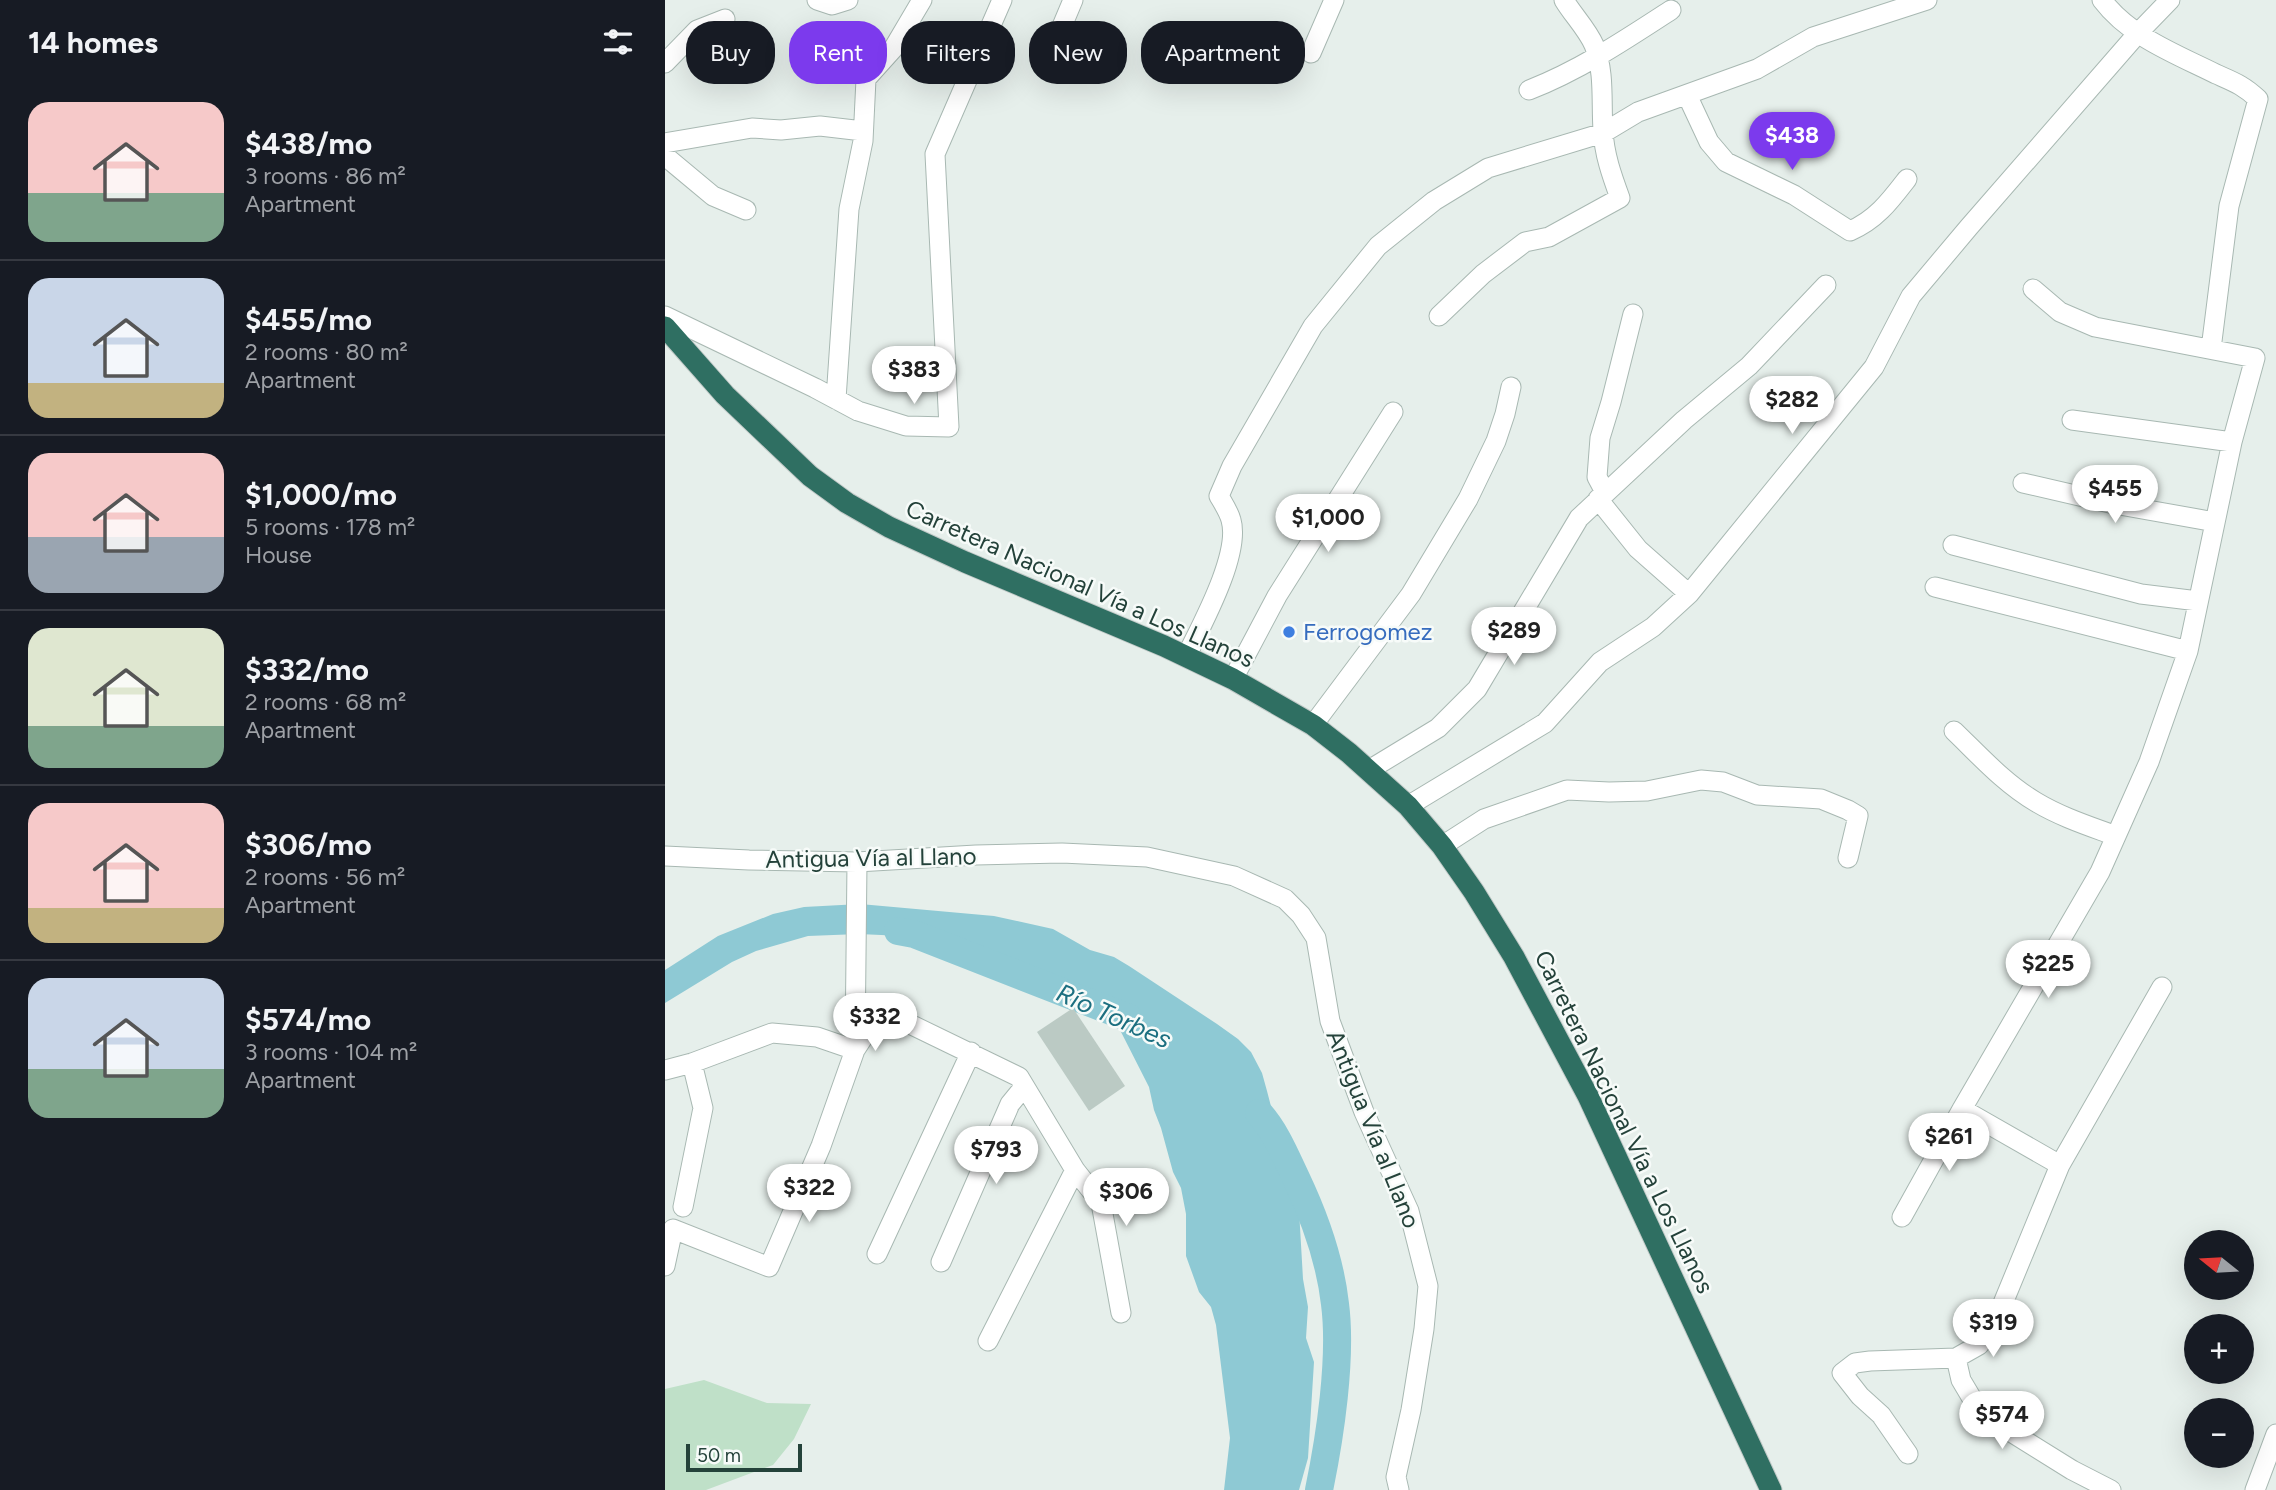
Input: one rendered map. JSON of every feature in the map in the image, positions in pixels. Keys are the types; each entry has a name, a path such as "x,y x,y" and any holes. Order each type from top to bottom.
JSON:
{"highway":[{"name":"Carretera Nacional Vía a Los Llanos","path":"665,327 725,396 810,475 847,503 889,527 952,556 1233,679 1313,725 1408,806 1442,846 1474,892 1514,957 1588,1096 1771,1490"}],"street":[{"path":"836,399 849,209 863,131 866,79 893,49 922,0"},
{"path":"665,316 858,411 906,426 949,427 936,154 1002,0"},
{"path":"1064,21 1073,0"},
{"path":"1311,52 1334,0"},
{"path":"1439,316 1483,274 1525,242 1549,237 1621,198 1609,170 1603,133 1598,57 1593,42 1564,0"},
{"path":"1186,657 1219,592 1231,546 1232,521 1219,496 1232,466 1313,326 1378,246 1434,201 1488,168 1603,133 1638,112 1757,69 1813,37 1927,0"},
{"path":"2102,0 2126,25 2138,33 2243,85 2258,99 2229,206 2211,349"},
{"path":"1408,806 1545,723 1600,662 1653,626 1689,594 1874,367 1911,296 2138,33 2170,0"},
{"path":"1529,90 1562,77 1598,57 1671,10"},
{"path":"665,63 697,30 725,19"},
{"path":"1687,95 1709,142 1726,162 1794,195 1850,231 1879,214 1907,179"},
{"path":"665,143 753,128 781,130 820,126 863,131"},
{"path":"665,156 713,197 746,210"},
{"path":"1369,770 1438,728 1478,689 1579,518 1684,420 1749,366 1826,285"},
{"path":"1902,1217 2100,872 2149,762 2188,651 2232,442 2255,358 2095,327 2060,313 2033,289"},
{"path":"1633,314 1599,438 1597,477 1601,495 1638,549 1689,594"},
{"path":"1313,725 1411,594 1468,499 1506,415 1511,387"},
{"path":"1233,679 1277,596 1393,412"},
{"path":"2072,420 2232,442"},
{"path":"2023,483 2114,504 2215,522"},
{"path":"1953,545 2141,594 2198,601"},
{"path":"1935,587 2188,651"},
{"path":"1954,731 2000,775 2035,802 2116,836"},
{"path":"1442,846 1484,819 1567,790 1647,791 1701,780 1723,782 1757,795 1821,799 1848,810 1857,816 1848,858"},
{"name":"Antigua Vía al Llano","path":"665,856 857,862 1050,853 1147,857 1234,876 1285,899 1301,915 1316,938 1330,1021 1364,1112 1409,1211 1428,1286 1411,1410 1396,1477 1399,1490"},
{"path":"855,1050 857,862"},
{"path":"1908,1454 1881,1415 1860,1396 1842,1373 1855,1363 1956,1358 1979,1345 1994,1325 2060,1165 2162,987"},
{"path":"665,1266 673,1229 769,1267 821,1146 855,1050 881,1010 1019,1077 1075,1170 1101,1203 1121,1312"},
{"path":"665,1070 692,1063 772,1033 817,1037 855,1050"},
{"path":"877,1254 971,1052"},
{"path":"683,1207 703,1108 692,1063"},
{"path":"941,1262 1010,1104 1026,1089"},
{"path":"1962,1109 2060,1165"},
{"path":"988,1341 1075,1170"},
{"path":"1956,1358 1961,1380 1977,1407 2003,1427 2072,1470 2111,1490"},
{"path":"2255,1490 2276,1434"}],"green space":[{"path":"704,1380 767,1403 811,1404 794,1439 773,1465 706,1490 665,1490 665,1389"}],"water":[{"path":"860,904 994,916 1053,929 1090,950 1114,957 1129,966 1217,1024 1251,1052 1262,1073 1279,1137 1286,1180 1299,1210 1303,1279 1308,1307 1306,1338 1314,1362 1308,1458 1299,1490 1224,1490 1230,1438 1216,1325 1211,1307 1199,1292 1186,1256 1186,1214 1181,1188 1173,1172 1149,1087 1118,1026 1069,982 1014,959 958,945 903,936 808,936 756,951 732,962 665,1003 665,970 718,936 773,914 804,907"}],"building":[{"path":"1073,1008 1125,1086 1089,1111 1037,1032"}],"waterway":[{"name":"Río Torbes","path":"898,931 914,934 1129,1018"},
{"name":"Río Torbes","path":"1259,1113 1280,1144 1309,1208 1321,1239 1333,1287 1337,1325 1336,1373 1319,1490"}],"place":[{"name":"Ferrogomez","path":"1289,632"}]}
